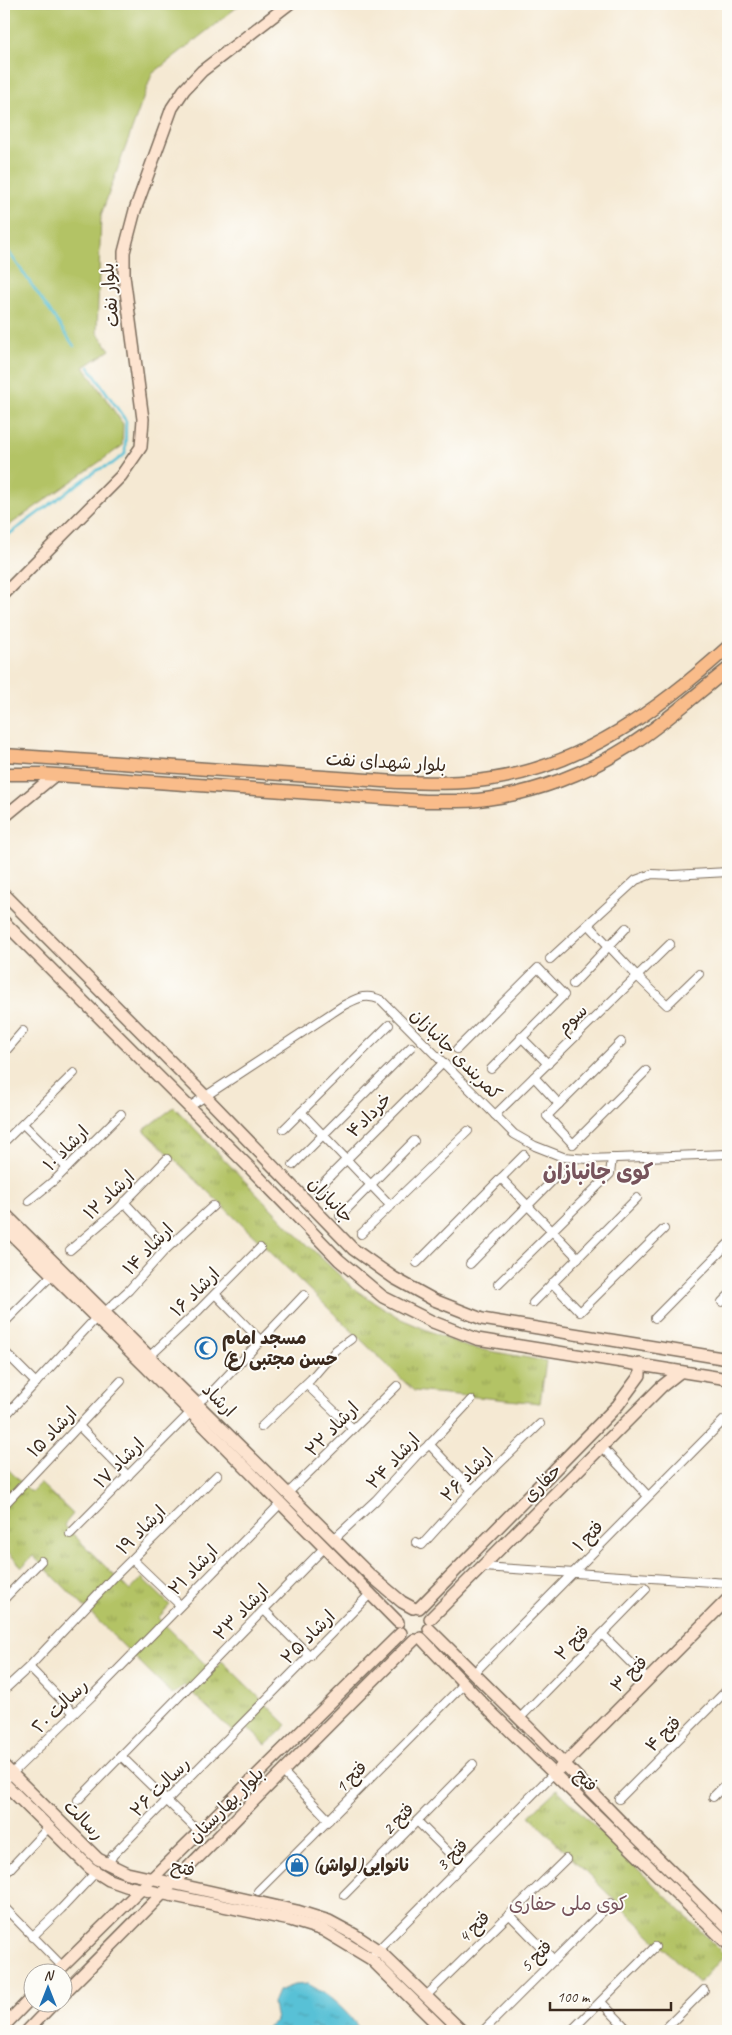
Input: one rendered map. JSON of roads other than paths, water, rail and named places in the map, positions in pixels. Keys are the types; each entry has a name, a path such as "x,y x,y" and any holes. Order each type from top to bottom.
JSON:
{"main road":[{"name":"بلوار شهدای نفت","path":"4,754 397,782 449,783 494,779 538,768 597,745 641,718 728,646"},
{"name":"بلوار شهدای نفت","path":"4,774 55,775 406,800 486,799 535,788 579,772 604,760 629,746 660,724 728,669"}],"street":[{"name":"بلوار نفت","path":"5,594 121,476 142,446 143,419 124,276 124,252 135,210 172,108 184,90 202,71 289,4"},
{"path":"4,817 55,775"},
{"path":"550,959 636,880 652,874 673,875 728,872"},
{"name":"جانبازان","path":"4,894 205,1096 353,1249 394,1278 434,1300 482,1318 550,1331 728,1359"},
{"name":"جانبازان","path":"4,922 339,1260 383,1297 433,1322 477,1339 728,1379"},
{"path":"589,925 667,1005 699,974"},
{"path":"573,984 626,928"},
{"name":"سوم","path":"495,1115 670,944"},
{"path":"458,1049 538,968 564,995 491,1069"},
{"name":"کمربندی جانبازان","path":"188,1107 362,996 374,996 514,1134 535,1146 563,1157 588,1159 728,1154"},
{"path":"284,1129 389,1025"},
{"path":"4,1052 23,1031"},
{"path":"521,1037 548,1064"},
{"path":"621,1042 547,1116 573,1144 646,1071"},
{"path":"293,1165 410,1047"},
{"name":"خرداد۴","path":"317,1189 443,1062"},
{"path":"4,1142 74,1074"},
{"path":"534,1077 559,1104"},
{"path":"301,1112 391,1206"},
{"name":"ارشاد ۱۰","path":"29,1200 42,1191 121,1114"},
{"path":"23,1124 66,1168"},
{"path":"362,1234 468,1131"},
{"path":"340,1216 414,1141"},
{"path":"416,1263 524,1155"},
{"path":"498,1284 610,1174 612,1158"},
{"name":"ارشاد ۱۲","path":"70,1250 124,1202 168,1159"},
{"path":"470,1264 561,1172"},
{"path":"501,1178 578,1258"},
{"path":"533,1303 637,1198"},
{"path":"124,1202 168,1248"},
{"name":"ارشاد ۱۴","path":"4,1417 100,1315 129,1290 168,1248 213,1206"},
{"name":"ارشاد","path":"4,1212 100,1315 169,1383 197,1403 285,1498 330,1543 400,1627"},
{"name":"ارشاد","path":"4,1228 52,1274 79,1294"},
{"path":"552,1283 580,1312 664,1229"},
{"path":"655,1318 728,1244"},
{"name":"ارشاد ۱۶","path":"150,1356 260,1248"},
{"path":"4,1323 52,1274"},
{"path":"215,1294 260,1340"},
{"path":"197,1403 214,1390 304,1295"},
{"name":"ارشاد","path":"100,1315 150,1356 190,1413 285,1498"},
{"path":"546,1350 550,1331"},
{"path":"261,1427 306,1384 336,1350 351,1340"},
{"path":"4,1351 36,1383"},
{"name":"حفاری","path":"416,1608 618,1404 640,1375 640,1364"},
{"name":"حفاری","path":"430,1624 661,1387 680,1372"},
{"name":"ارشاد ۱۵","path":"4,1504 122,1381"},
{"path":"306,1384 353,1429"},
{"name":"ارشاد ۲۲","path":"285,1498 397,1386"},
{"name":"ارشاد ۲۴","path":"330,1543 376,1500 416,1455 471,1400"},
{"name":"ارشاد ۱۷","path":"70,1534 190,1413"},
{"name":"فتح ۱","path":"474,1674 724,1420"},
{"name":"ارشاد ۲۶","path":"416,1542 422,1545 472,1490 540,1424"},
{"path":"79,1426 128,1476"},
{"path":"429,1444 472,1490"},
{"path":"602,1447 648,1496"},
{"name":"ارشاد ۱۹","path":"4,1690 218,1475"},
{"name":"ارشاد ۲۱","path":"129,1659 285,1498"},
{"name":"ارشاد","path":"330,1543 402,1602 416,1608"},
{"name":"ارشاد ۲۳","path":"78,1800 330,1543"},
{"path":"133,1560 180,1605"},
{"path":"4,1598 41,1561"},
{"path":"484,1567 728,1583"},
{"name":"فتح ۲","path":"520,1718 646,1589"},
{"name":"ارشاد ۲۵","path":"235,1732 371,1593"},
{"name":"فتح ۳","path":"554,1773 728,1599"},
{"path":"416,1608 424,1610 430,1624 418,1639 409,1639 400,1627 403,1612 416,1608"},
{"path":"264,1610 310,1656"},
{"name":"فتح","path":"430,1624 474,1674 728,1927"},
{"name":"بلوار بهارستان","path":"68,1962 400,1627"},
{"path":"602,1634 648,1680"},
{"name":"فتح","path":"418,1639 465,1683 728,1944"},
{"name":"بلوار بهارستان","path":"72,1985 326,1727 418,1639"},
{"name":"رسالت ٢٠","path":"6,1776 129,1659"},
{"path":"29,1667 74,1713"},
{"name":"فتح 1","path":"258,1891 465,1683"},
{"name":"فتح ۴","path":"619,1799 727,1694"},
{"name":"رسالت ۲۶","path":"108,1865 113,1855 235,1732"},
{"path":"120,1757 199,1832"},
{"name":"فتح 2","path":"344,1895 473,1764"},
{"path":"283,1772 329,1820"},
{"name":"فتح 3","path":"374,1955 554,1773"},
{"name":"رسالت","path":"6,1776 49,1827 96,1872 109,1880 142,1889"},
{"name":"رسالت","path":"6,1776 98,1859 127,1873 152,1879"},
{"path":"713,1797 728,1782"},
{"path":"417,1821 462,1866"},
{"path":"4,1875 49,1827"},
{"name":"فتح 4","path":"426,1996 566,1859"},
{"path":"32,1937 96,1872"},
{"name":"فتح","path":"152,1879 298,1911 329,1921 355,1935 444,2031"},
{"name":"فتح","path":"142,1889 290,1920 323,1930 374,1955 426,1996 462,2031"},
{"name":"فتح 5","path":"483,2031 611,1902"},
{"path":"4,1906 53,1962"},
{"path":"509,1914 553,1959"},
{"path":"571,2031 656,1947"},
{"path":"663,2031 704,1990"},
{"path":"601,2002 629,2031"},
{"path":"4,2026 22,2007"},
{"path":"27,2031 46,2012"}],"water":[{"path":"308,1984 338,2004 361,2031 272,2031 268,2027 276,2021 273,2003 278,1991 294,1985"}],"waterway":[{"path":"4,245 74,346"},
{"path":"4,538 97,470 112,464 125,454 126,421 89,367"}],"place":[{"name":"مسجد امام حسن مجتبی (ع)","path":"206,1348"},
{"name":"نانوایى(لواش)","path":"297,1865"}],"district":[{"name":"کوی جانبازان","path":"598,1171"},
{"name":"کوی ملی حفاری","path":"568,1903"}]}
